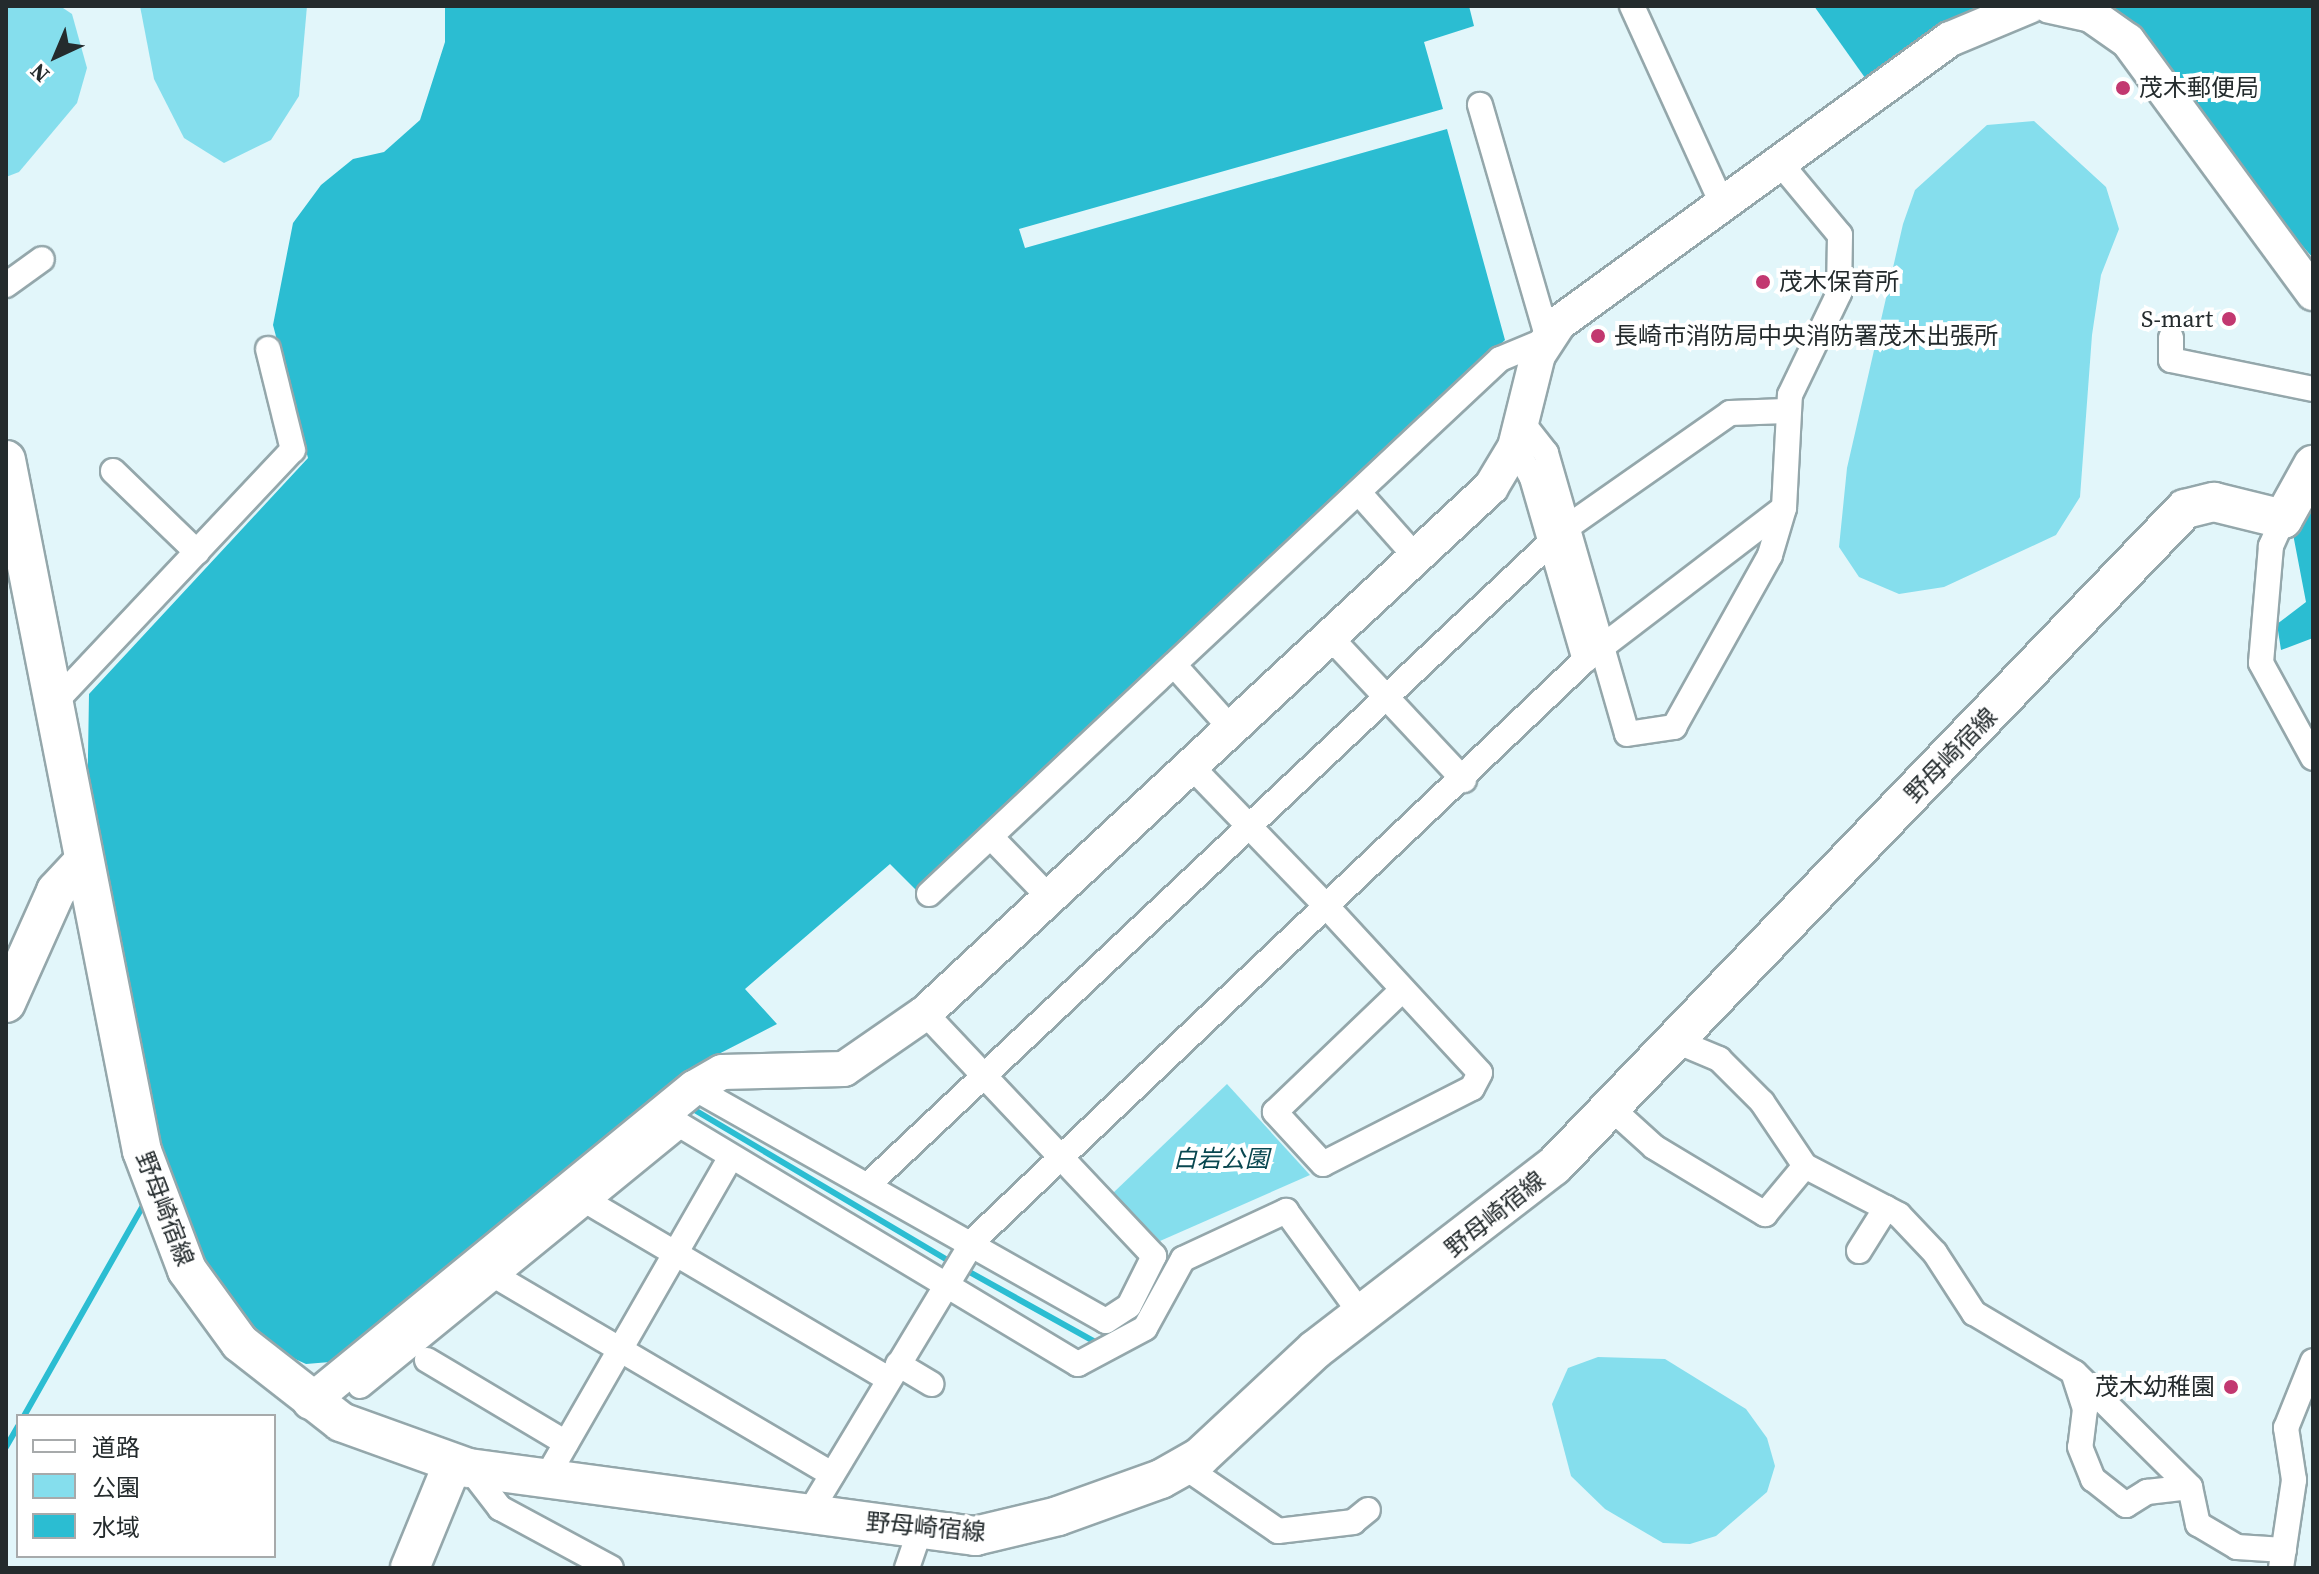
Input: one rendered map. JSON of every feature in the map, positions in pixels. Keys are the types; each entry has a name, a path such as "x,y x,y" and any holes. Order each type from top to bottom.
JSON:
{"main road":[{"name":"野母崎宿線","path":"6,460 58,699 82,863 147,1164 162,1211 210,1307 271,1374 310,1402 366,1435 461,1466 920,1530 999,1533 1185,1467 1282,1377 1364,1318 1554,1166 2185,509 2214,502 2283,519"},
{"path":"2283,519 2313,465"},
{"path":"7,1000 56,891 82,863"},
{"path":"410,1568 461,1466"}],"street":[{"path":"1632,6 1721,201"},
{"path":"310,1402 631,1136 694,1088 722,1072 844,1069 925,1013 1227,724 1330,637 1491,487 1518,434 1548,339 1588,299 1950,39 2029,6"},
{"path":"2050,6 2091,15 2128,41 2313,293"},
{"path":"1480,105 1548,339"},
{"path":"1518,434 1546,453 1559,536 1592,653 1627,734 1674,727 1770,555 1784,508 1786,411 1798,371 1834,309 1843,258 1830,219 1780,163"},
{"path":"6,285 42,259"},
{"path":"2171,338 2171,360 2313,389"},
{"path":"929,894 1360,494 1500,359 1522,344 1548,339"},
{"path":"58,699 293,450 268,349"},
{"path":"870,1183 982,1075 1388,700 1559,536 1730,413 1786,411"},
{"path":"113,471 197,552"},
{"path":"1360,494 1416,557"},
{"path":"808,1515 946,1277 971,1243 1058,1156 1464,780 1592,653 1784,508"},
{"path":"2283,519 2271,546 2261,663 2308,731 2313,758"},
{"path":"1330,637 1464,780"},
{"path":"1175,666 1227,724"},
{"path":"1188,763 1328,908 1480,1073 1472,1088 1323,1164 1275,1112 1402,990"},
{"path":"991,837 1047,895"},
{"path":"694,1088 852,1181 870,1183 1106,1321 1129,1306 1154,1256 925,1013"},
{"path":"1676,1041 1719,1059 1762,1102 1805,1166 1886,1208 1935,1253 1974,1313 2075,1373 2190,1487 2198,1524 2237,1547 2283,1559 2294,1480 2286,1428 2313,1361"},
{"path":"1611,1108 1654,1147 1765,1214 1805,1166"},
{"path":"360,1386 680,1125 731,1157 946,1277 1078,1364 1145,1328 1183,1259 1285,1201 1364,1318"},
{"path":"545,1480 619,1346 731,1157"},
{"path":"588,1202 674,1254 893,1372 931,1384"},
{"path":"1859,1251 1886,1208"},
{"path":"497,1277 832,1474"},
{"path":"427,1360 566,1443"},
{"path":"2075,1373 2085,1409 2080,1447 2093,1479 2126,1505 2147,1492 2190,1487"},
{"path":"461,1466 500,1508 611,1568"},
{"path":"1185,1467 1278,1531 1353,1522 1368,1510"},
{"path":"907,1568 920,1530"}],"green space":[{"path":"6,6 60,6 72,14 87,68 77,103 19,172 6,177"},
{"path":"140,6 307,6 299,96 271,140 224,163 184,138 154,79"},
{"path":"2034,121 2106,187 2119,229 2101,275 2092,335 2080,497 2056,535 1944,587 1899,594 1859,577 1839,547 1847,468 1903,224 1915,190 1987,125"},
{"name":"白岩公園","path":"1227,1084 1310,1175 1160,1241 1113,1193"},
{"path":"1598,1357 1665,1359 1746,1409 1767,1438 1775,1466 1767,1492 1716,1536 1690,1544 1663,1543 1605,1509 1571,1476 1552,1404 1568,1368"}],"water":[{"path":"445,6 1469,6 1474,26 1424,42 1443,109 1019,229 1025,248 1447,129 1505,340 916,890 890,864 745,989 777,1024 705,1061 330,1362 306,1364 247,1337 169,1200 87,817 89,694 308,458 273,325 293,223 321,185 353,159 384,152 420,120 445,42"},
{"path":"1814,6 1980,6 1868,82"},
{"path":"2107,6 2313,6 2313,258 2260,197"},
{"path":"2313,493 2313,638 2281,650 2277,624 2306,602 2293,534"}],"waterway":[{"path":"688,1106 954,1264"},
{"path":"25,1414 146,1200"},
{"path":"964,1269 1097,1343"},
{"path":"6,1447 16,1430"}],"place":[{"name":"茂木郵便局","path":"2123,88"},
{"name":"茂木保育所","path":"1763,282"},
{"name":"S-mart","path":"2229,319"},
{"name":"長崎市消防局中央消防署茂木出張所","path":"1598,336"},
{"name":"茂木幼稚園","path":"2231,1387"}]}
